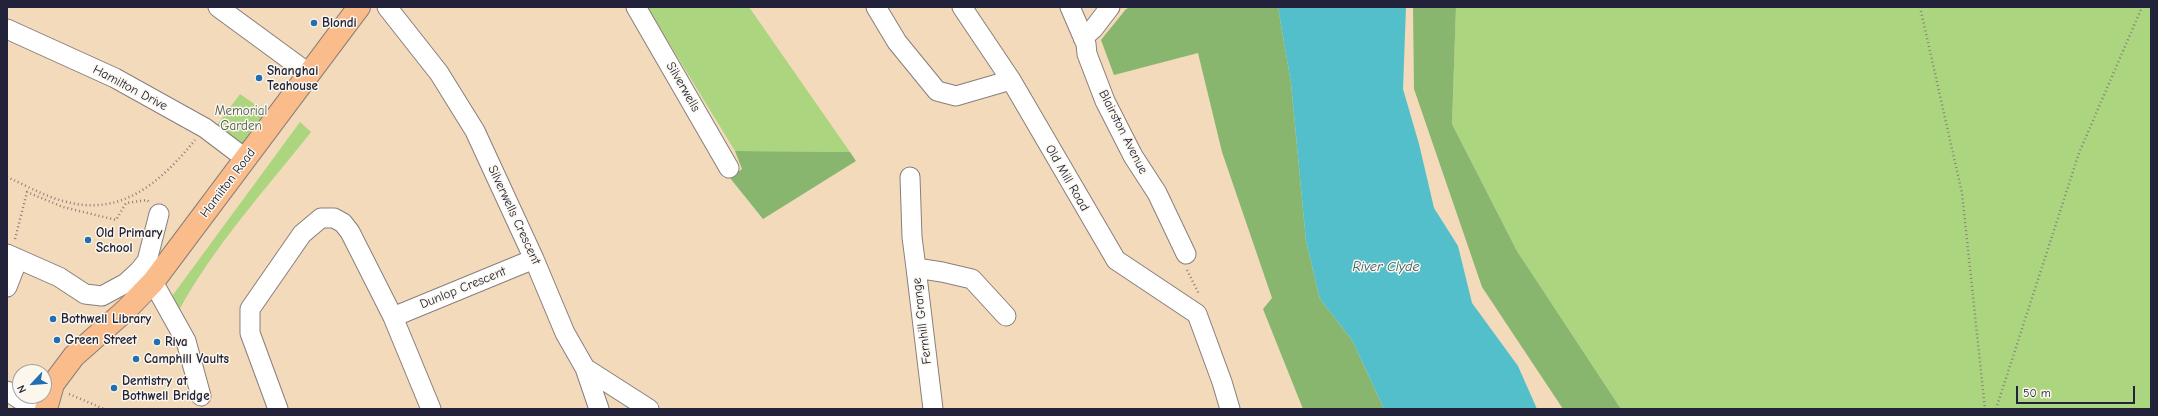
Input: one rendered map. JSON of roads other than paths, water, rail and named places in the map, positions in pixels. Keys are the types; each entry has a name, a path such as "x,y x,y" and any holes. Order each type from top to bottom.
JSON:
{"main road":[{"name":"Hamilton Road","path":"46,409 52,387 74,356 126,310 153,282 246,159 308,73 359,7"}],"street":[{"path":"218,7 308,73"},
{"name":"Silverwells Crescent","path":"387,7 439,73 475,131 534,259 566,333 585,368 649,409"},
{"name":"Silverwells","path":"636,7 729,168"},
{"path":"876,7 897,42 937,91 956,96 1011,80"},
{"name":"Old Mill Road","path":"962,7 1011,80 1116,260 1197,314 1222,382 1230,409"},
{"name":"Blairston Avenue","path":"1070,7 1083,38 1087,54 1105,101 1133,156 1158,193 1186,254"},
{"path":"1083,38 1094,28 1110,7"},
{"name":"Hamilton Drive","path":"7,29 115,78 205,128 246,159"},
{"path":"910,177 912,237 916,268"},
{"path":"7,287 12,256 59,276 85,294 102,296 126,282 139,271 147,261 159,214"},
{"path":"278,409 250,333 250,309 302,234 321,218 334,218 343,223 350,232 393,316 431,409"},
{"name":"Dunlop Crescent","path":"393,316 534,259"},
{"name":"Fernhill Grange","path":"933,409 916,268 972,279 1006,316"},
{"path":"153,282 186,341 201,396"},
{"path":"585,368 599,409"},
{"path":"7,391 35,409"}],"water":[{"name":"River Clyde","path":"1278,7 1406,7 1403,89 1419,144 1434,208 1458,246 1472,303 1518,366 1537,409 1384,409 1352,340 1320,299 1306,241 1291,83"}],"place":[{"name":"Blondi","path":"314,23"},
{"name":"Shanghai Teahouse","path":"259,78"},
{"name":"Old Primary School","path":"88,240"},
{"name":"Bothwell Library","path":"53,319"},
{"name":"Green Street","path":"57,340"},
{"name":"Riva","path":"157,342"},
{"name":"Camphill Vaults","path":"136,359"},
{"name":"Dentistry at Bothwell Bridge","path":"114,388"}],"park label":[{"name":"Memorial Garden","path":"241,118"}]}
